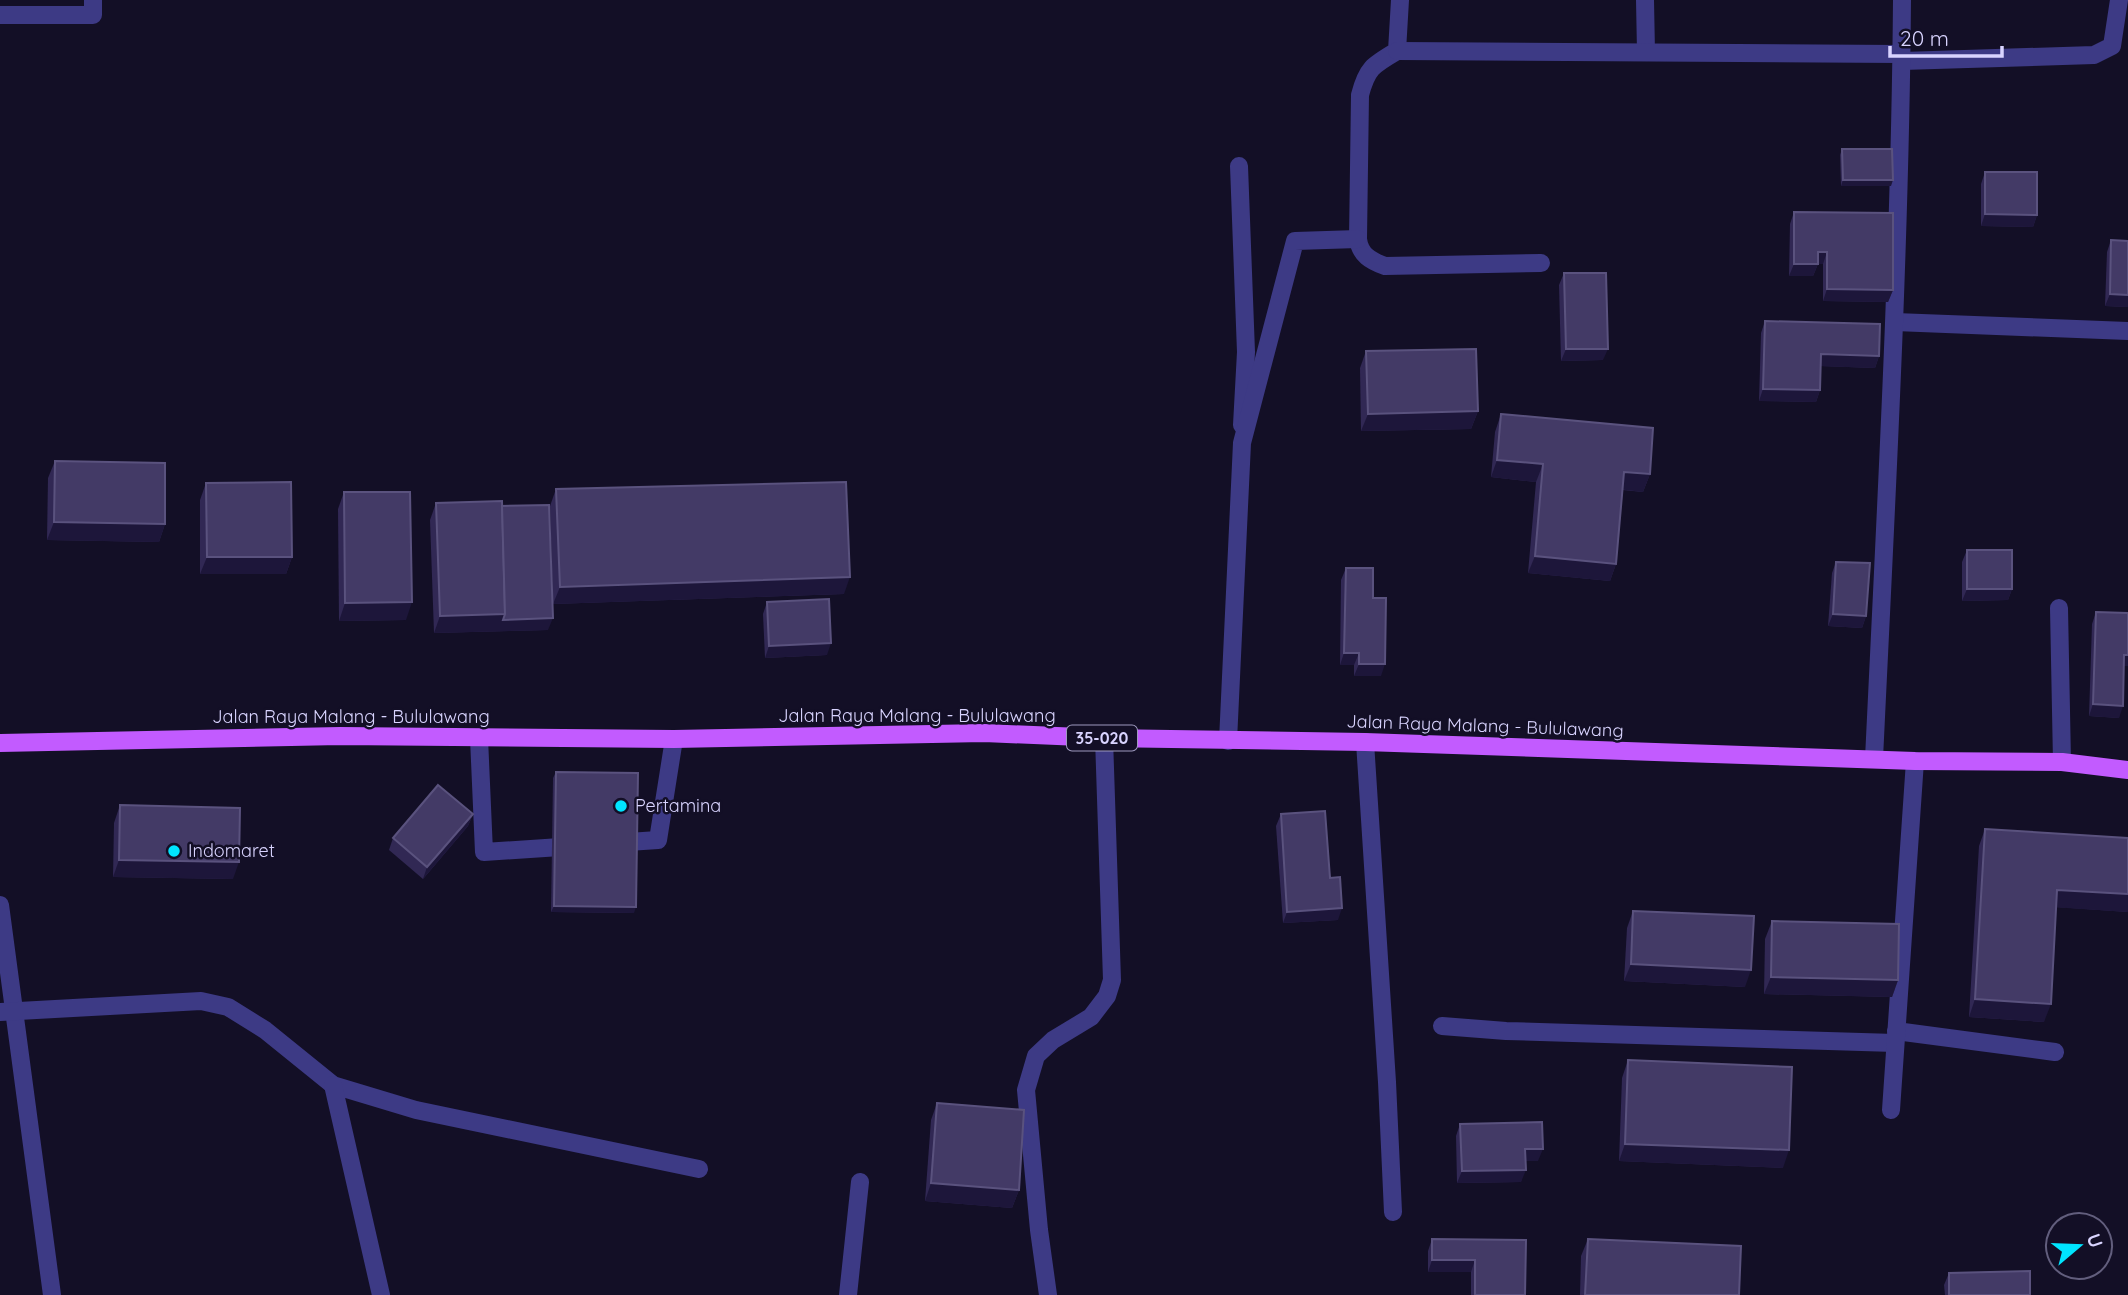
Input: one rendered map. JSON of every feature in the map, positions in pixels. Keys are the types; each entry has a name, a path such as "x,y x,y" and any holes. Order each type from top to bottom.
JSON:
{"main road":[{"name":"Jalan Raya Malang - Bululawang","path":"7,742 75,743 340,736 674,739 984,733 1228,741 1365,742 1915,761 2062,762 2128,770"}],"street":[{"path":"0,15 93,15 93,0"},
{"path":"1397,51 1400,0"},
{"path":"1646,0 1646,52"},
{"path":"1874,759 1895,322 1902,0"},
{"path":"1541,263 1385,265 1368,258 1361,251 1358,239 1360,95 1365,77 1373,65 1397,51 1902,57 2094,55 2112,46 2119,0"},
{"path":"1228,741 1246,352 1239,166"},
{"path":"1241,443 1295,242 1358,239"},
{"path":"1895,322 2128,331"},
{"path":"2059,608 2062,762"},
{"path":"479,738 484,852 658,840 674,739"},
{"path":"1048,1295 1026,1090 1036,1056 1053,1040 1091,1017 1107,996 1112,980 1104,738"},
{"path":"1365,742 1393,1212"},
{"path":"1891,1110 1915,761"},
{"path":"0,905 7,1011 52,1295"},
{"path":"7,1011 201,1001 228,1007 265,1030 333,1085 416,1110 699,1169"},
{"path":"1442,1026 1506,1031 1896,1037 2055,1052"},
{"path":"333,1085 381,1295"},
{"path":"848,1295 860,1182"}],"building":[{"path":"1842,149 1892,149 1893,180 1843,180"},
{"path":"1985,172 2037,172 2037,215 1985,214"},
{"path":"1794,212 1893,213 1893,290 1827,289 1827,252 1818,252 1818,264 1794,264"},
{"path":"2111,240 2128,241 2128,295 2110,294"},
{"path":"1564,273 1606,273 1608,349 1566,349"},
{"path":"1765,321 1880,324 1879,356 1821,354 1820,390 1763,389"},
{"path":"1476,349 1478,411 1368,414 1366,351"},
{"path":"1501,414 1653,428 1650,474 1624,472 1616,564 1535,556 1543,464 1497,460"},
{"path":"55,461 165,463 165,524 54,522"},
{"path":"291,482 292,557 207,557 206,483"},
{"path":"846,482 850,577 560,587 556,489"},
{"path":"344,492 410,492 412,602 345,603"},
{"path":"502,501 505,614 440,616 436,503"},
{"path":"549,505 553,618 503,620 502,506"},
{"path":"1967,550 2012,550 2012,589 1967,589"},
{"path":"1836,562 1870,563 1866,616 1833,614"},
{"path":"1346,568 1373,568 1373,598 1386,598 1385,664 1359,664 1359,653 1344,653"},
{"path":"829,599 831,643 769,646 767,602"},
{"path":"2096,612 2128,613 2128,655 2124,655 2123,706 2093,704"},
{"path":"556,772 638,773 636,907 554,906"},
{"path":"438,785 473,814 427,867 393,838"},
{"name":"Indomaret","path":"120,805 240,808 239,862 119,860"},
{"path":"1325,811 1330,878 1340,877 1342,908 1287,912 1281,814"},
{"path":"1985,829 2128,838 2128,894 2057,890 2051,1004 1975,999"},
{"path":"1633,911 1754,916 1751,970 1631,964"},
{"path":"1772,921 1899,924 1898,980 1771,977"},
{"path":"1628,1060 1792,1067 1789,1150 1625,1144"},
{"path":"937,1103 1024,1110 1019,1190 931,1183"},
{"path":"1542,1122 1543,1149 1525,1149 1526,1170 1462,1171 1460,1124"},
{"path":"1432,1239 1526,1240 1525,1295 1475,1295 1475,1260 1432,1260"},
{"path":"1588,1239 1741,1246 1739,1295 1585,1295"},
{"path":"2030,1271 2030,1295 1949,1295 1949,1273"}],"place":[{"name":"Pertamina","path":"621,806"},
{"name":"Indomaret","path":"174,851"}]}
